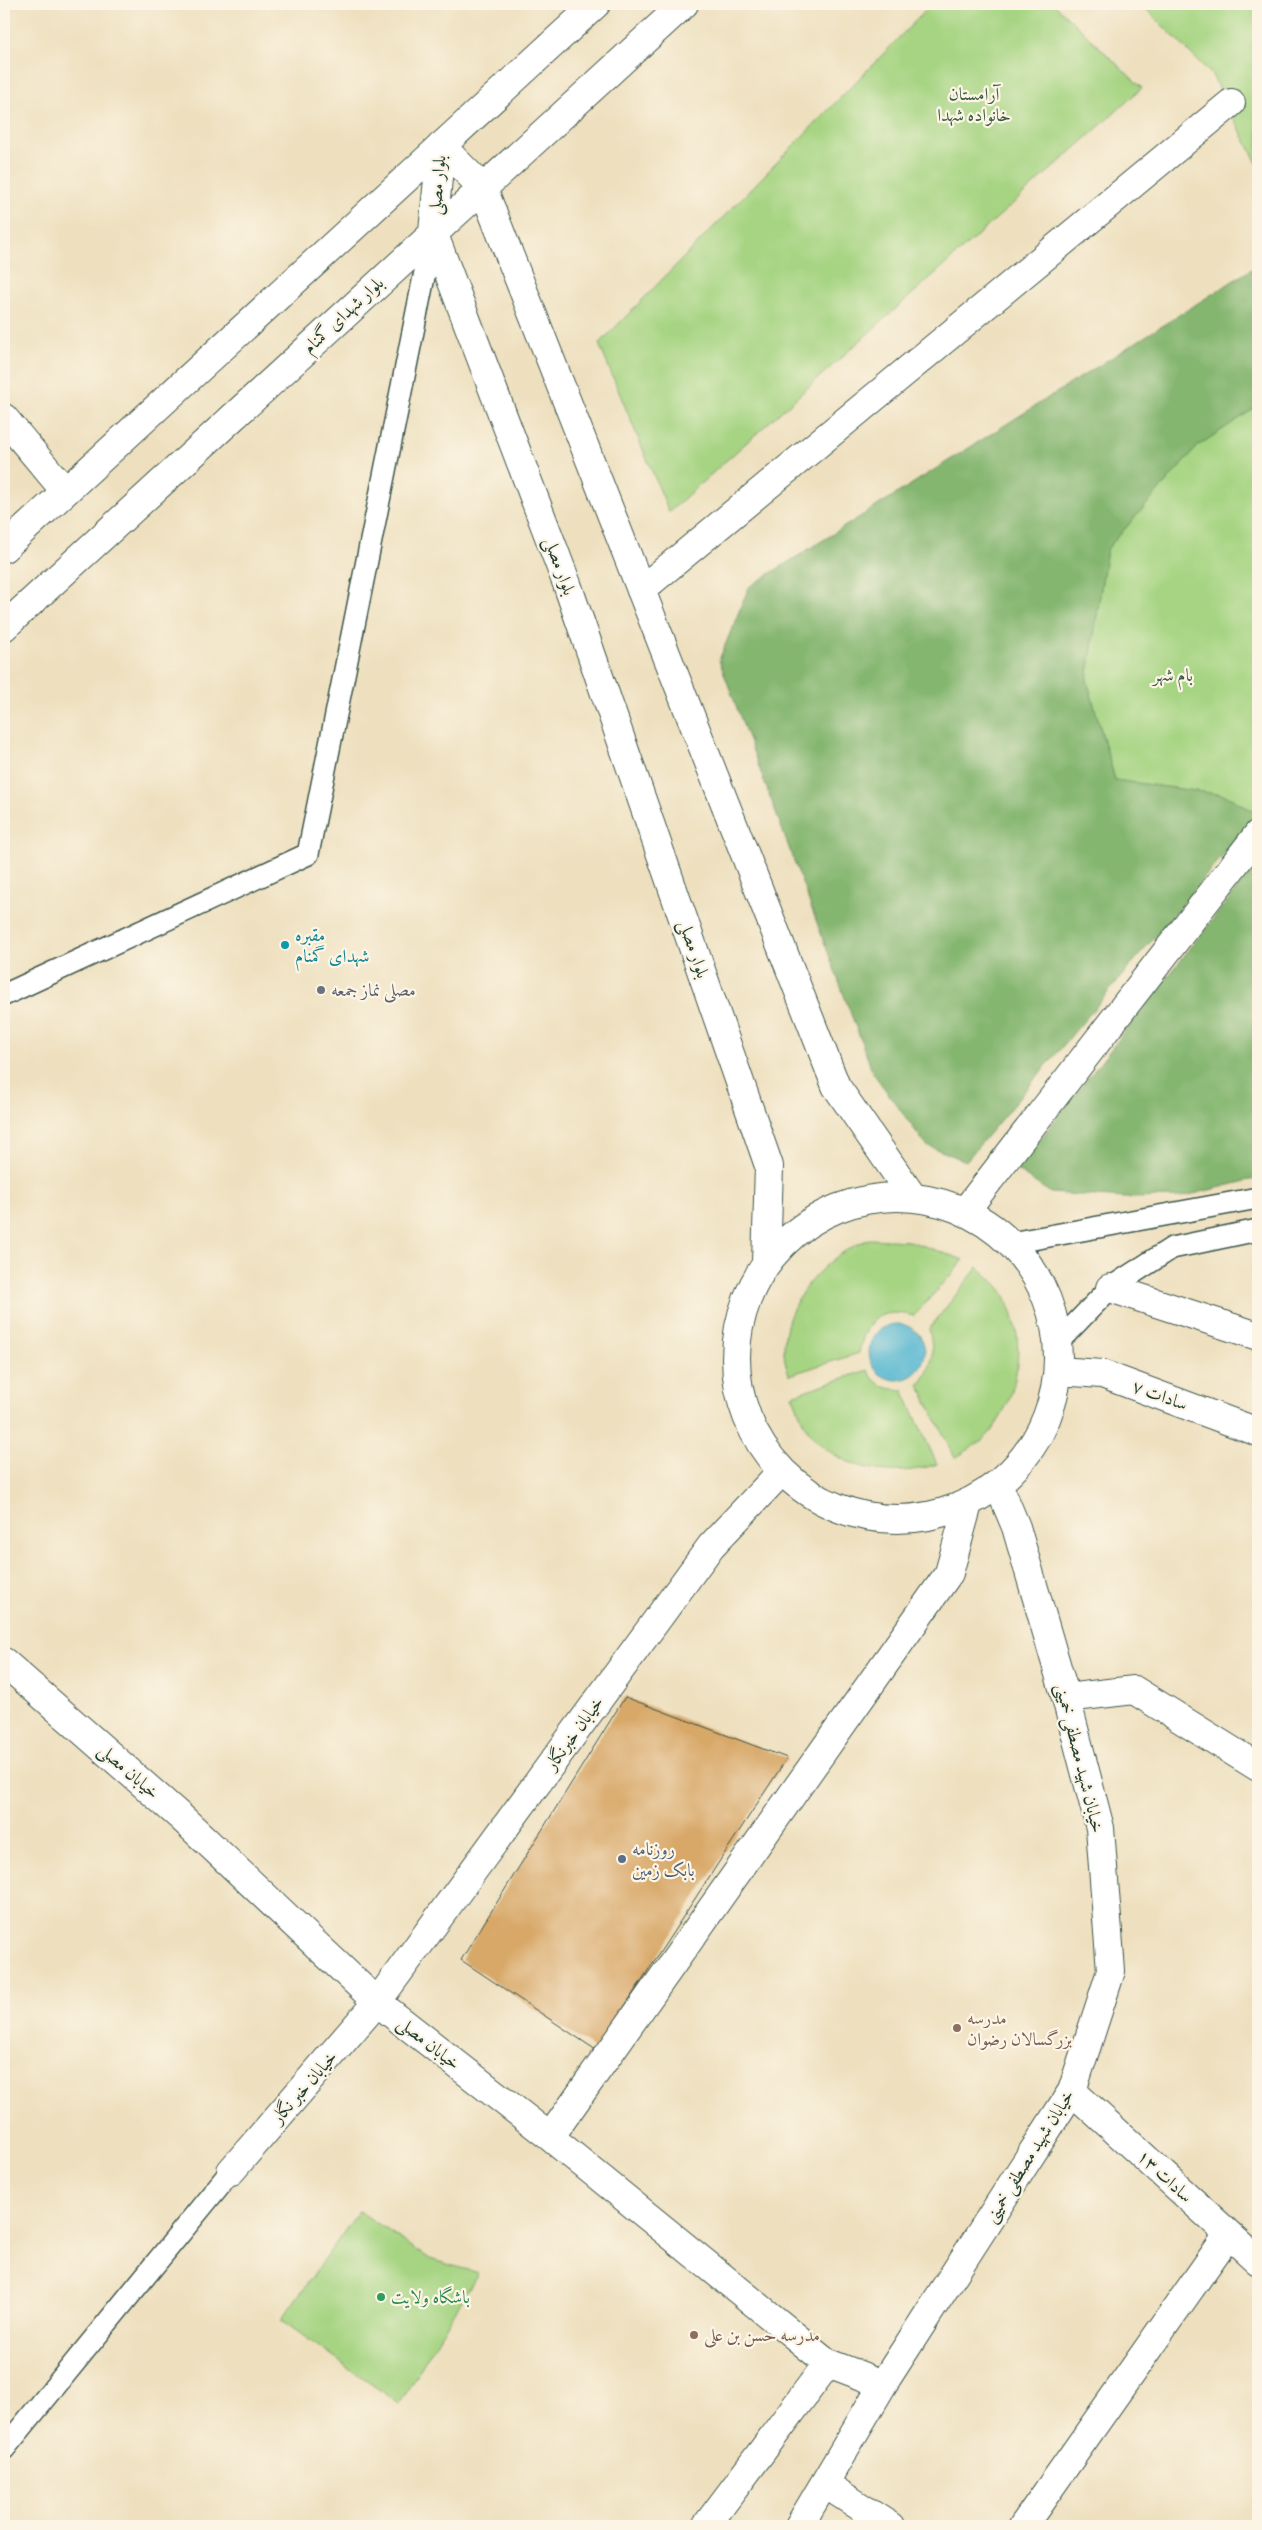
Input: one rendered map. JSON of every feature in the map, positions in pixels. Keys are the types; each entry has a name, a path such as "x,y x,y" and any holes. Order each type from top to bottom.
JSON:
{"street":[{"path":"4,548 596,4"},
{"name":"بلوار شهدای گمنام","path":"4,626 684,4"},
{"path":"641,590 1231,103"},
{"name":"بلوار مصلی","path":"441,146 483,188 836,1086 912,1196"},
{"name":"بلوار مصلی","path":"441,146 433,232 567,584 770,1166 766,1263"},
{"path":"4,418 65,491"},
{"path":"966,1210 1258,834"},
{"path":"912,1196 966,1210 1011,1243 1034,1272 1050,1306 1058,1342 1058,1371 1052,1403 1040,1433 1022,1461 998,1484 968,1504 929,1517 889,1520 857,1515 813,1497 781,1472 749,1425 735,1370 741,1314 766,1263 806,1224 857,1200 912,1196"},
{"path":"1110,1288 1258,1336"},
{"name":"سادات ۷","path":"1058,1371 1102,1374 1258,1432"},
{"name":"خیابان خبرنگار","path":"377,2002 711,1546 781,1472"},
{"name":"خیابان شهید مصطفی خمینی","path":"799,2526 883,2384 1072,2091 1110,1971 1100,1828 1066,1698 1016,1527 998,1484"},
{"path":"550,2137 949,1573 968,1504"},
{"name":"خیابان مصلی","path":"4,1662 183,1819 377,2002 550,2137 828,2363 883,2384"},
{"path":"1066,1698 1134,1690 1258,1767"},
{"name":"خیابان خبر نگار","path":"231,2172 377,2002"},
{"name":"سادات ۱۳","path":"1072,2091 1258,2261"},
{"path":"1023,2526 1228,2235"},
{"path":"706,2526 828,2363"},
{"path":"825,2484 890,2526"}],"lane":[{"path":"4,995 308,854 433,232"},
{"path":"1011,1243 1258,1198"},
{"path":"1058,1342 1110,1288 1172,1248 1258,1230"},
{"path":"4,2449 231,2172"}],"green space":[{"name":"آرامستان خانواده شهدا","path":"932,4 1054,4 1142,88 669,512 599,344"},
{"path":"1141,4 1258,4 1258,165 1212,75"},
{"path":"1258,265 1258,406 1199,445 1107,549 1087,680 1115,780 1225,795 1258,814 966,1161 926,1145 873,1073 719,660 749,587"},
{"name":"بام شهر","path":"1258,406 1258,814 1225,795 1115,780 1087,680 1107,549 1199,445"},
{"path":"1258,862 1258,1178 1181,1197 1124,1198 1051,1193 1016,1170"},
{"path":"870,1239 909,1241 964,1260 914,1316 892,1313 876,1318 866,1332 859,1353 789,1375 784,1355 785,1333 790,1315 798,1298 822,1269 837,1256 853,1246"},
{"path":"978,1267 1000,1289 1013,1314 1018,1350 1017,1368 1008,1403 1000,1419 986,1437 955,1458 919,1385 928,1372 932,1358 929,1329"},
{"path":"868,1370 874,1380 882,1386 903,1390 937,1464 921,1469 904,1471 870,1469 839,1457 825,1448 809,1432 792,1395"},
{"name":"باشگاه ولایت","path":"359,2211 430,2259 478,2273 399,2404 281,2320"}],"water":[{"path":"897,1324 908,1326 917,1332 923,1341 925,1352 923,1363 917,1372 908,1378 897,1380 886,1378 877,1372 871,1363 869,1352 871,1341 877,1332 886,1326"}],"building":[{"name":"روزنامه بابک زمین","path":"625,1697 787,1758 596,2050 461,1960"}],"place":[{"name":"مقبره شهدای گمنام","path":"285,945"},
{"name":"مصلی نماز جمعه","path":"321,990"},
{"name":"روزنامه بابک زمین","path":"622,1859"},
{"name":"مدرسه بزرگسالان رضوان","path":"957,2028"},
{"name":"باشگاه ولایت","path":"381,2297"},
{"name":"مدرسه حسن بن علی","path":"694,2335"}]}
